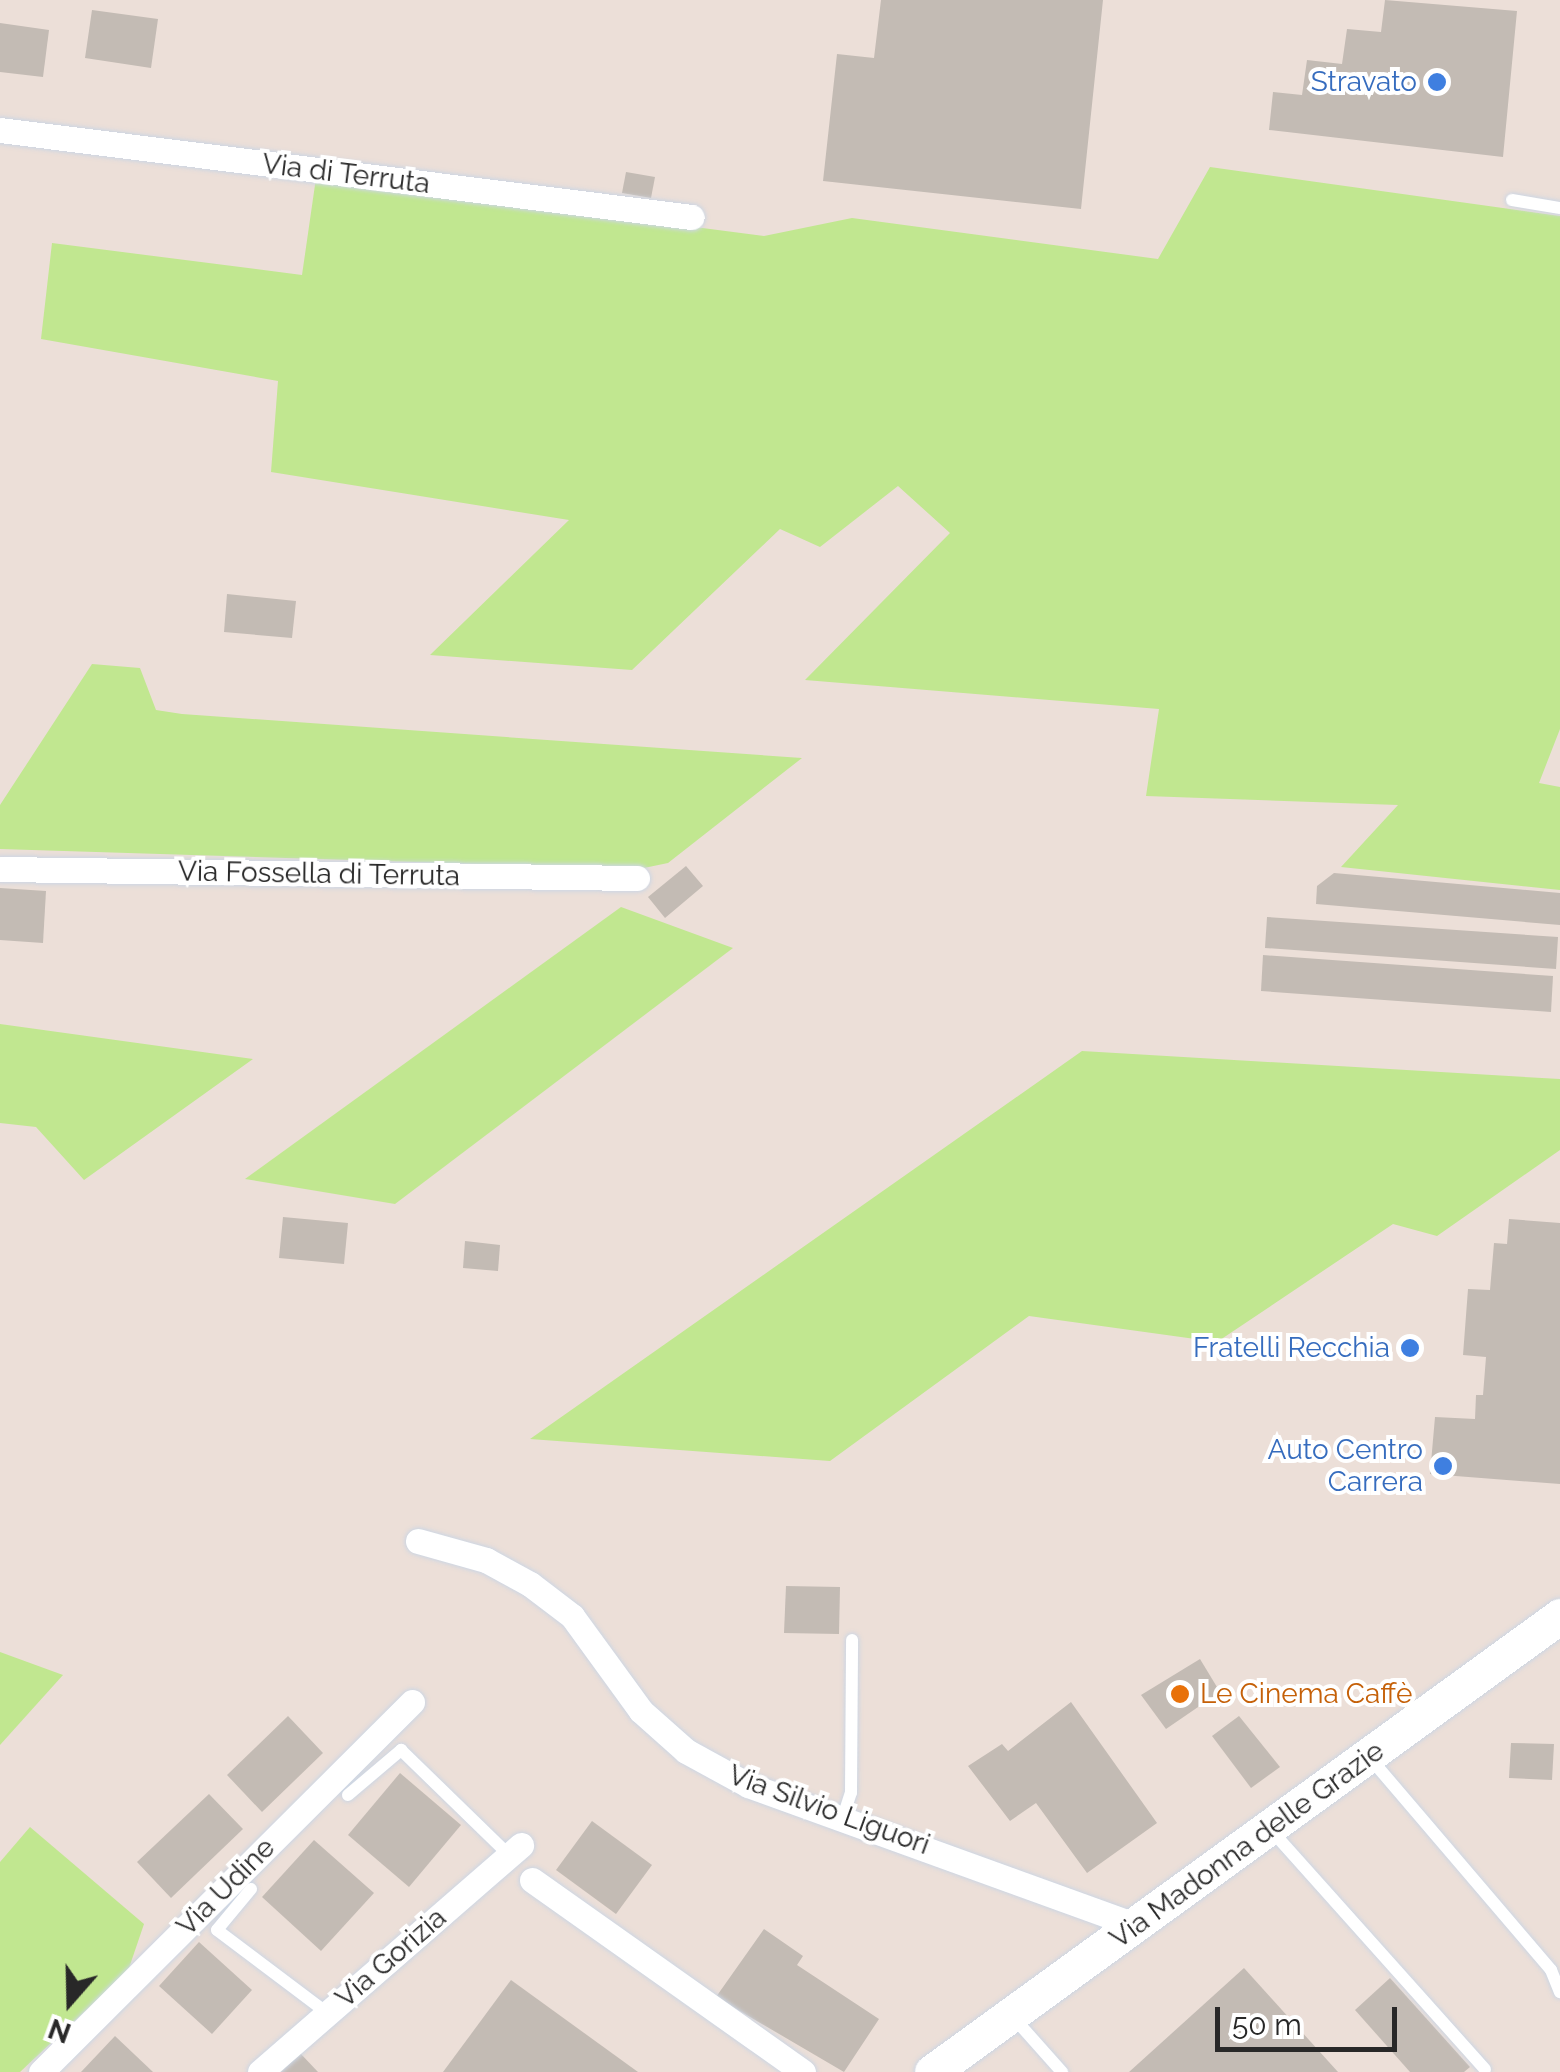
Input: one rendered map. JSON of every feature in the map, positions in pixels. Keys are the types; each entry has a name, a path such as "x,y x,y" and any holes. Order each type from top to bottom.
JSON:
{"street":[{"name":"Via di Terruta","path":"0,130 692,217"},
{"name":"Via Fossella di Terruta","path":"0,870 637,878"},
{"name":"Via Silvio Liguori","path":"418,1542 486,1560 572,1616 640,1711 686,1751 748,1785 1135,1925"},
{"name":"Via Madonna delle Grazie","path":"932,2072 1560,1616"},
{"name":"Via Udine","path":"40,2072 412,1702"},
{"name":"Via Gorizia","path":"260,2072 515,1850"},
{"path":"532,1880 804,2072"}],"lane":[{"path":"1512,200 1560,208"},
{"path":"843,1818 851,1794 852,1640"},
{"path":"348,1796 401,1750 515,1850"},
{"path":"1368,1756 1550,1970 1560,1992"},
{"path":"1270,1828 1485,2069"},
{"path":"250,1889 217,1930 327,2013"},
{"path":"1011,2015 1062,2072"}],"green space":[{"path":"1210,167 1560,216 1560,729 1539,783 1560,787 1560,890 1341,867 1398,805 1146,796 1159,709 805,680 950,533 898,486 820,547 780,529 632,670 430,655 569,520 271,472 278,381 41,339 52,243 302,275 316,178 764,236 852,218 1158,259"},
{"path":"92,664 140,668 156,710 182,714 802,758 668,863 639,869 0,849 0,805"},
{"path":"621,907 733,948 395,1204 245,1179"},
{"path":"0,1024 253,1059 84,1180 36,1127 0,1123"},
{"path":"1082,1051 1560,1079 1560,1150 1437,1236 1393,1224 1217,1342 1029,1316 830,1461 530,1439"},
{"path":"0,1652 63,1675 0,1745"},
{"path":"30,1827 144,1924 128,1971 20,2072 0,2072 0,1862"}],"building":[{"path":"881,0 1103,0 1081,209 823,181 837,54 874,58"},
{"path":"1385,0 1517,11 1503,157 1269,130 1273,92 1302,95 1307,60 1342,64 1347,29 1381,32"},
{"path":"92,10 158,19 151,68 85,58"},
{"path":"0,23 49,30 43,77 0,72"},
{"path":"626,172 655,177 651,198 622,193"},
{"path":"227,594 296,601 292,638 224,632"},
{"path":"686,866 703,886 665,918 648,897"},
{"path":"1334,873 1560,893 1560,925 1316,904 1317,886"},
{"path":"0,888 46,891 43,943 0,940"},
{"path":"1267,917 1558,937 1556,969 1265,948"},
{"path":"1263,955 1553,976 1551,1012 1261,991"},
{"path":"283,1217 348,1223 344,1264 279,1258"},
{"path":"1509,1219 1560,1223 1560,1484 1430,1474 1435,1417 1475,1419 1476,1395 1483,1395 1486,1357 1463,1355 1468,1289 1490,1290 1494,1243 1507,1244"},
{"path":"465,1241 500,1245 498,1271 463,1268"},
{"path":"786,1586 840,1587 839,1634 784,1633"},
{"name":"Le Cinema Caffè","path":"1200,1659 1220,1692 1166,1729 1141,1695"},
{"path":"1071,1702 1157,1823 1087,1873 1036,1803 1010,1821 968,1766 1002,1744 1008,1751"},
{"path":"288,1716 323,1753 262,1812 227,1775"},
{"path":"1239,1716 1280,1767 1251,1788 1212,1736"},
{"path":"1511,1743 1554,1744 1552,1780 1509,1778"},
{"path":"400,1773 461,1825 409,1887 348,1835"},
{"path":"209,1794 243,1829 171,1898 137,1862"},
{"path":"592,1821 652,1865 616,1914 556,1870"},
{"path":"314,1840 374,1893 321,1951 262,1897"},
{"path":"764,1929 803,1956 797,1965 879,2019 844,2072 716,1997"},
{"path":"199,1942 252,1990 212,2034 159,1986"},
{"path":"1244,1968 1338,2072 1129,2072"},
{"path":"1390,1978 1470,2067 1464,2072 1410,2072 1355,2010"},
{"path":"511,1980 638,2072 443,2072"},
{"path":"115,2036 153,2072 81,2072"},
{"path":"300,2053 318,2072 281,2072"}],"place":[{"name":"Stravato","path":"1437,82"},
{"name":"Fratelli Recchia","path":"1410,1348"},
{"name":"Auto Centro Carrera","path":"1443,1466"},
{"name":"Le Cinema Caffè","path":"1180,1694"}]}
